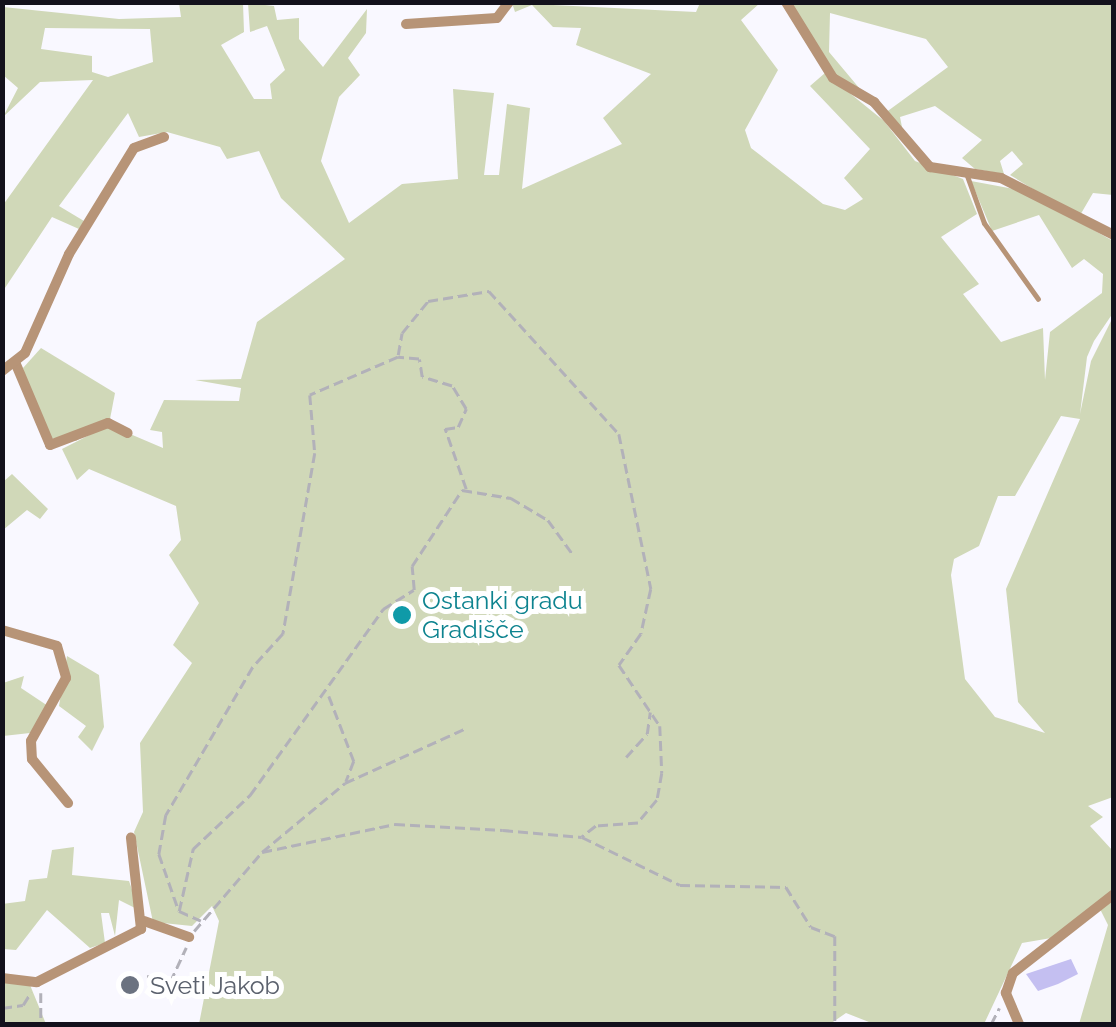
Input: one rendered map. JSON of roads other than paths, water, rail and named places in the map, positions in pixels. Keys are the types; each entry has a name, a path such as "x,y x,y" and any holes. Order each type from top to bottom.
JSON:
{"street":[{"path":"406,24 498,18 509,2"},
{"path":"786,2 833,78 874,102 930,167 1000,178 1114,235"},
{"path":"2,371 16,362 134,148 164,137"},
{"path":"16,362 50,446 108,423 128,433"},
{"path":"2,630 58,646 66,678 59,702 30,741 37,774 68,803"},
{"path":"2,978 37,982 130,938 144,921 131,838"},
{"path":"1019,1024 1006,993 1025,960 1114,894"},
{"path":"144,921 188,937"}],"lane":[{"path":"966,173 984,223 1038,299"}],"place":[{"name":"Ostanki gradu Gradišče","path":"402,615"},
{"name":"Sveti Jakob","path":"130,985"}]}
